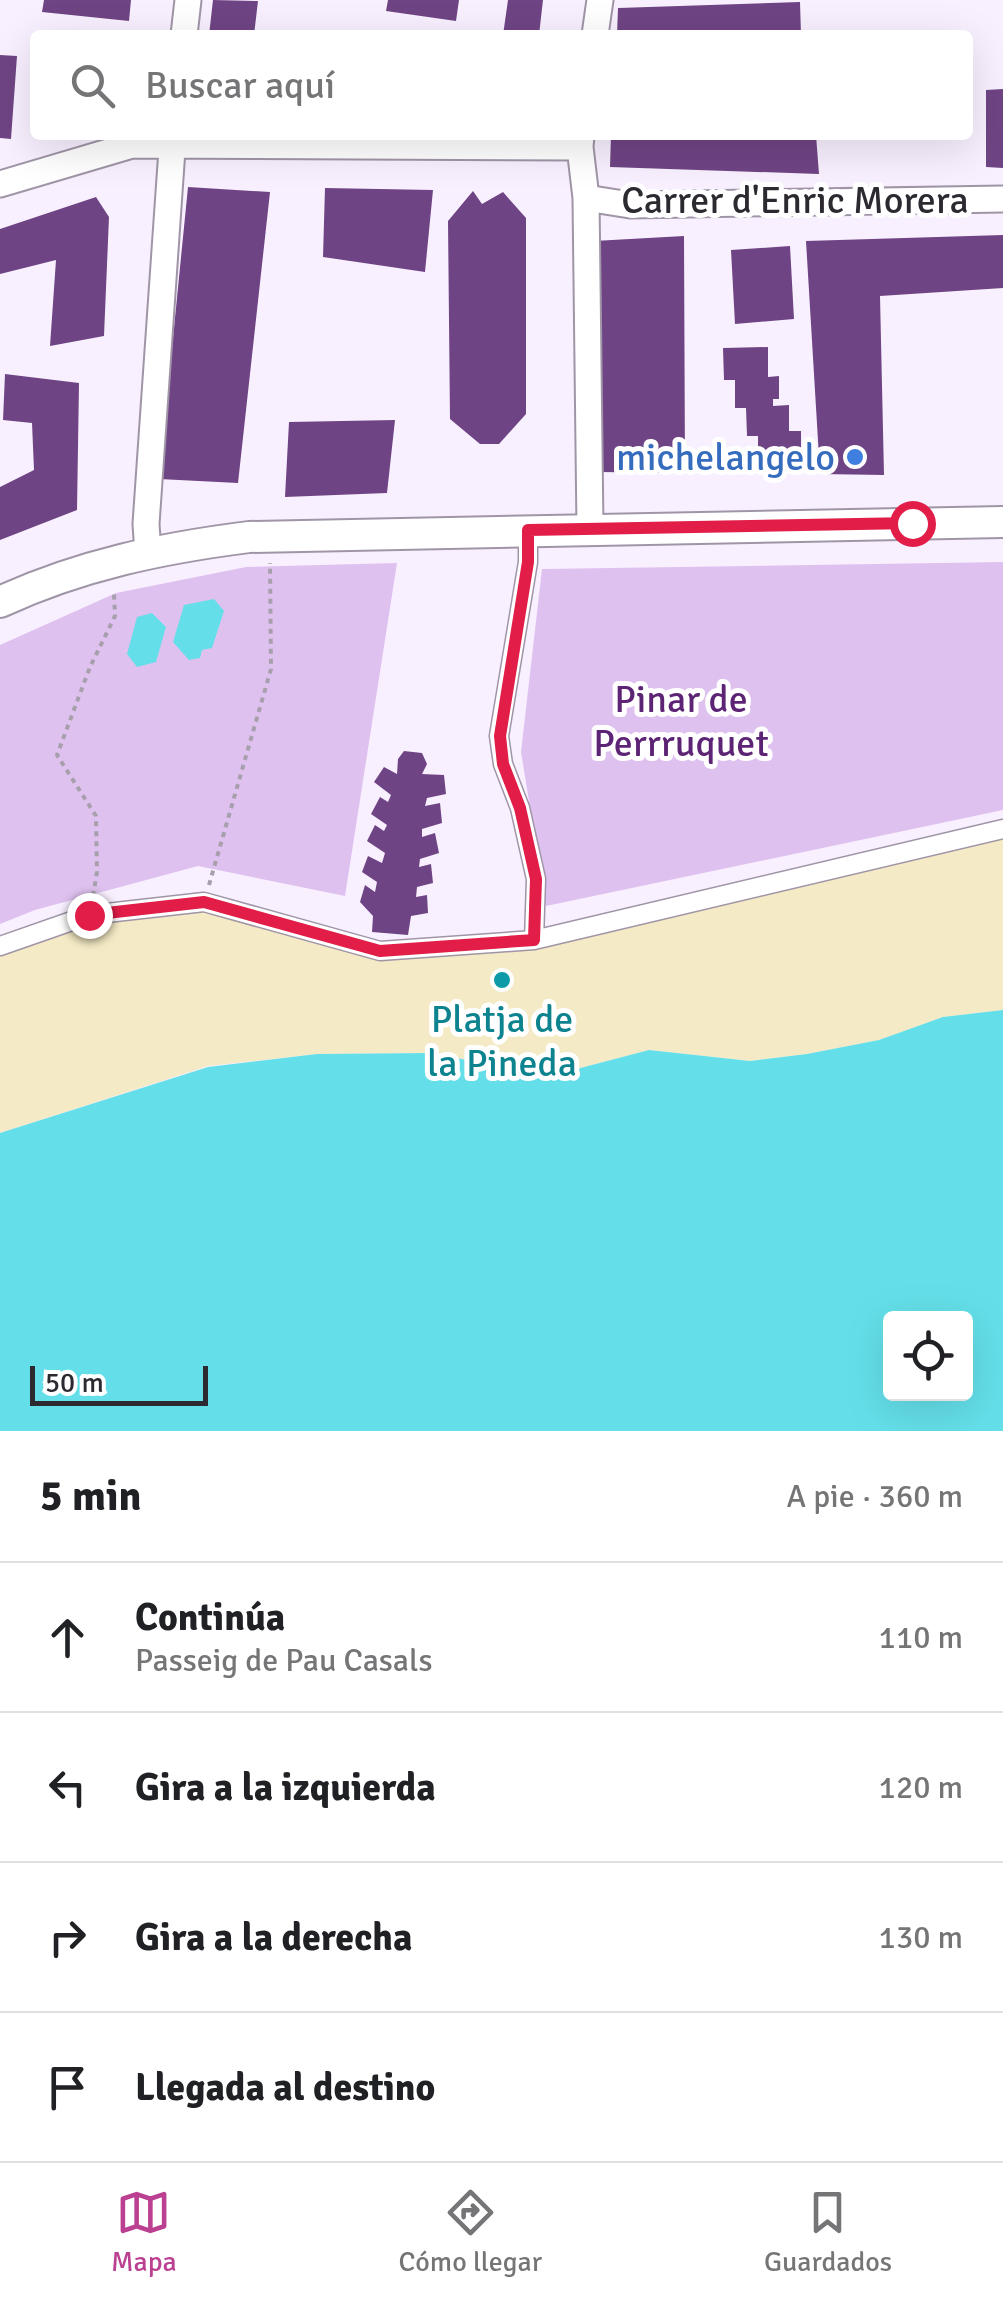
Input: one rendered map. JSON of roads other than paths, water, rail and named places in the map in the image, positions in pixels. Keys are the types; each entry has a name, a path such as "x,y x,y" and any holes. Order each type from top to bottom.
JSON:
{"street":[{"path":"185,30 188,0"},
{"path":"596,30 600,0"},
{"path":"0,184 166,140"},
{"path":"148,553 146,524 172,140"},
{"path":"376,140 580,141 586,198 590,529"},
{"name":"Carrer d'Enric Morera","path":"586,198 630,204 1003,200"},
{"path":"0,602 96,564 249,537 1003,522"},
{"path":"528,530 528,562 500,736 503,764 520,808 536,879 534,940"},
{"path":"0,946 89,915 204,902 380,951 534,940 1003,829"}],"water":[{"path":"214,599 224,611 212,648 202,650 200,658 189,660 173,642 184,605"},
{"path":"152,613 166,627 156,662 137,667 127,654 137,617"},
{"path":"1003,1010 1003,1431 0,1431 0,1133 208,1067 317,1054 430,1053 550,1076 649,1050 750,1061 879,1040 943,1017"}],"place":[{"name":"michelangelo","path":"855,457"},
{"name":"Platja de la Pineda","path":"502,980"}],"park label":[{"name":"Pinar de Perrruquet","path":"681,721"}]}
